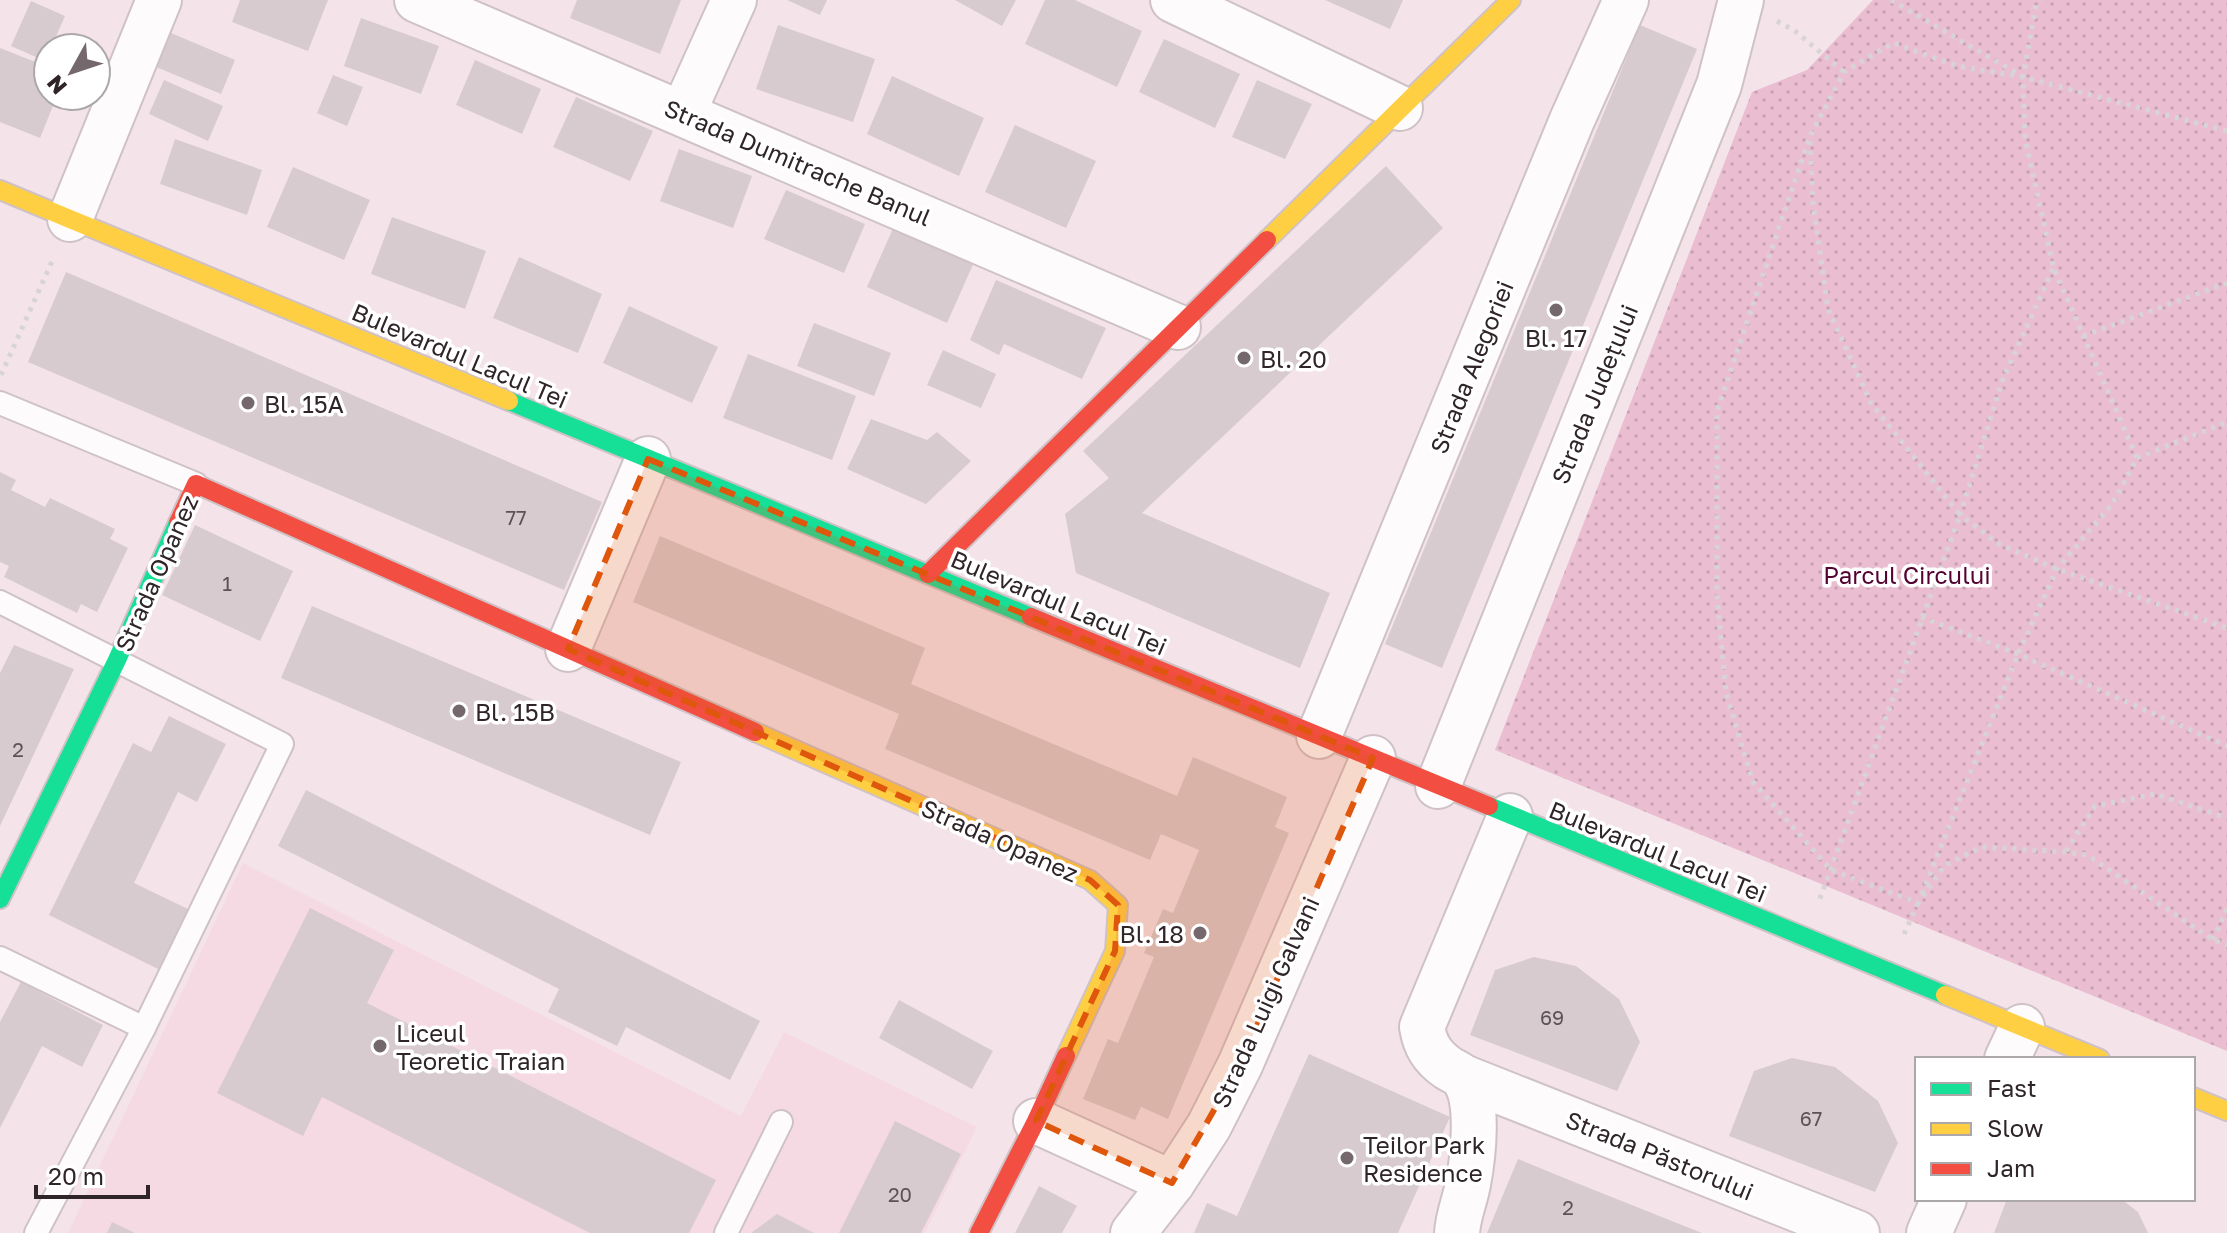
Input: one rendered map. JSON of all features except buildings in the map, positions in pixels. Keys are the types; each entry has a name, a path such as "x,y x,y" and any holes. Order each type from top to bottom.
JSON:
{"street":[{"path":"70,219 159,0"},
{"name":"Strada Dumitrache Banul","path":"417,0 1178,327"},
{"path":"683,113 734,0"},
{"path":"1173,0 1400,108"},
{"path":"928,574 1511,0"},
{"name":"Strada Alegoriei","path":"1319,736 1572,120 1626,0"},
{"name":"Strada Județului","path":"1438,786 1719,85 1755,8"},
{"name":"Bulevardul Lacul Tei","path":"0,190 1887,971 2015,1043 2089,1057"},
{"path":"568,649 648,459"},
{"name":"Strada Opanez","path":"0,899 117,660 196,484 1090,880 1118,905 1115,951 1036,1121"},
{"name":"Strada Luigi Galvani","path":"1133,1233 1172,1183 1209,1126 1240,1065 1373,758"},
{"name":"Strada Păstorului","path":"1510,816 1422,1027 1425,1043 1433,1055 1463,1077 1857,1233"},
{"path":"1457,1233 1473,1141 1471,1098 1463,1077"},
{"path":"2195,1098 2227,1111"},
{"path":"979,1233 1036,1121 1172,1183"},
{"path":"1929,1233 1943,1201"}],"lane":[{"path":"0,403 196,484"},
{"path":"0,602 282,744 144,1028 36,1233"},
{"path":"0,958 144,1028"},
{"path":"726,1233 781,1122"}],"path":[{"path":"1891,0 2023,77"},
{"path":"2040,0 2036,5 2023,77 2025,139 2054,269 2137,458"},
{"path":"1755,8 1795,31 1844,72"},
{"path":"1918,903 1831,870 1753,782 1726,693 1717,596 1717,411 1810,136 1844,72 1893,43 1957,66 2023,77 2227,131"},
{"path":"1810,136 1813,204 1828,309 1871,403 1960,515 1999,544 2057,569 2227,628"},
{"path":"0,378 70,219"},
{"path":"1805,937 1960,515 2003,379 2054,269"},
{"path":"2083,336 2227,283"},
{"path":"1887,971 1918,903 2018,654 2057,569 2113,503 2137,458 2227,422"},
{"path":"1921,617 2018,654 2227,746"},
{"path":"2066,852 2095,806 2155,794 2227,818"},
{"path":"1918,903 1944,866 1981,847 2066,852 2087,855 2213,940 2227,945"},
{"path":"2213,940 2227,909"}],"highlighted area":[{"path":"648,459 1373,758 1240,1065 1172,1183 1036,1121 1115,951 1118,905 1090,880 568,649"}],"shaded area":[{"name":"Liceul Teoretic Traian","path":"243,863 741,1116 784,1032 977,1127 925,1233 68,1233"}],"green space":[{"name":"Parcul Circului","path":"1873,0 2227,0 2227,1051 1495,750 1752,92 1807,70"}],"traffic: fast":[{"path":"509,401 1031,617"},
{"path":"0,899 117,660 178,523"},
{"path":"1489,806 1945,995"}],"traffic: slow":[{"path":"1267,240 1511,0"},
{"path":"0,190 509,401"},
{"path":"755,732 1090,880 1118,905 1115,951 1066,1056"},
{"path":"1945,995 2095,1057"},
{"path":"2195,1098 2227,1111"}],"traffic: jam":[{"path":"928,574 1267,240"},
{"path":"178,523 196,484 755,732"},
{"path":"1031,617 1489,806"},
{"path":"979,1233 1066,1056"}],"place":[{"name":"Bl. 17","path":"1556,310"},
{"name":"Bl. 20","path":"1244,358"},
{"name":"Bl. 15A","path":"248,403"},
{"name":"Bl. 15B","path":"459,711"},
{"name":"Bl. 18","path":"1200,933"},
{"name":"Liceul Teoretic Traian","path":"380,1046"},
{"name":"Teilor Park Residence","path":"1347,1158"}]}
